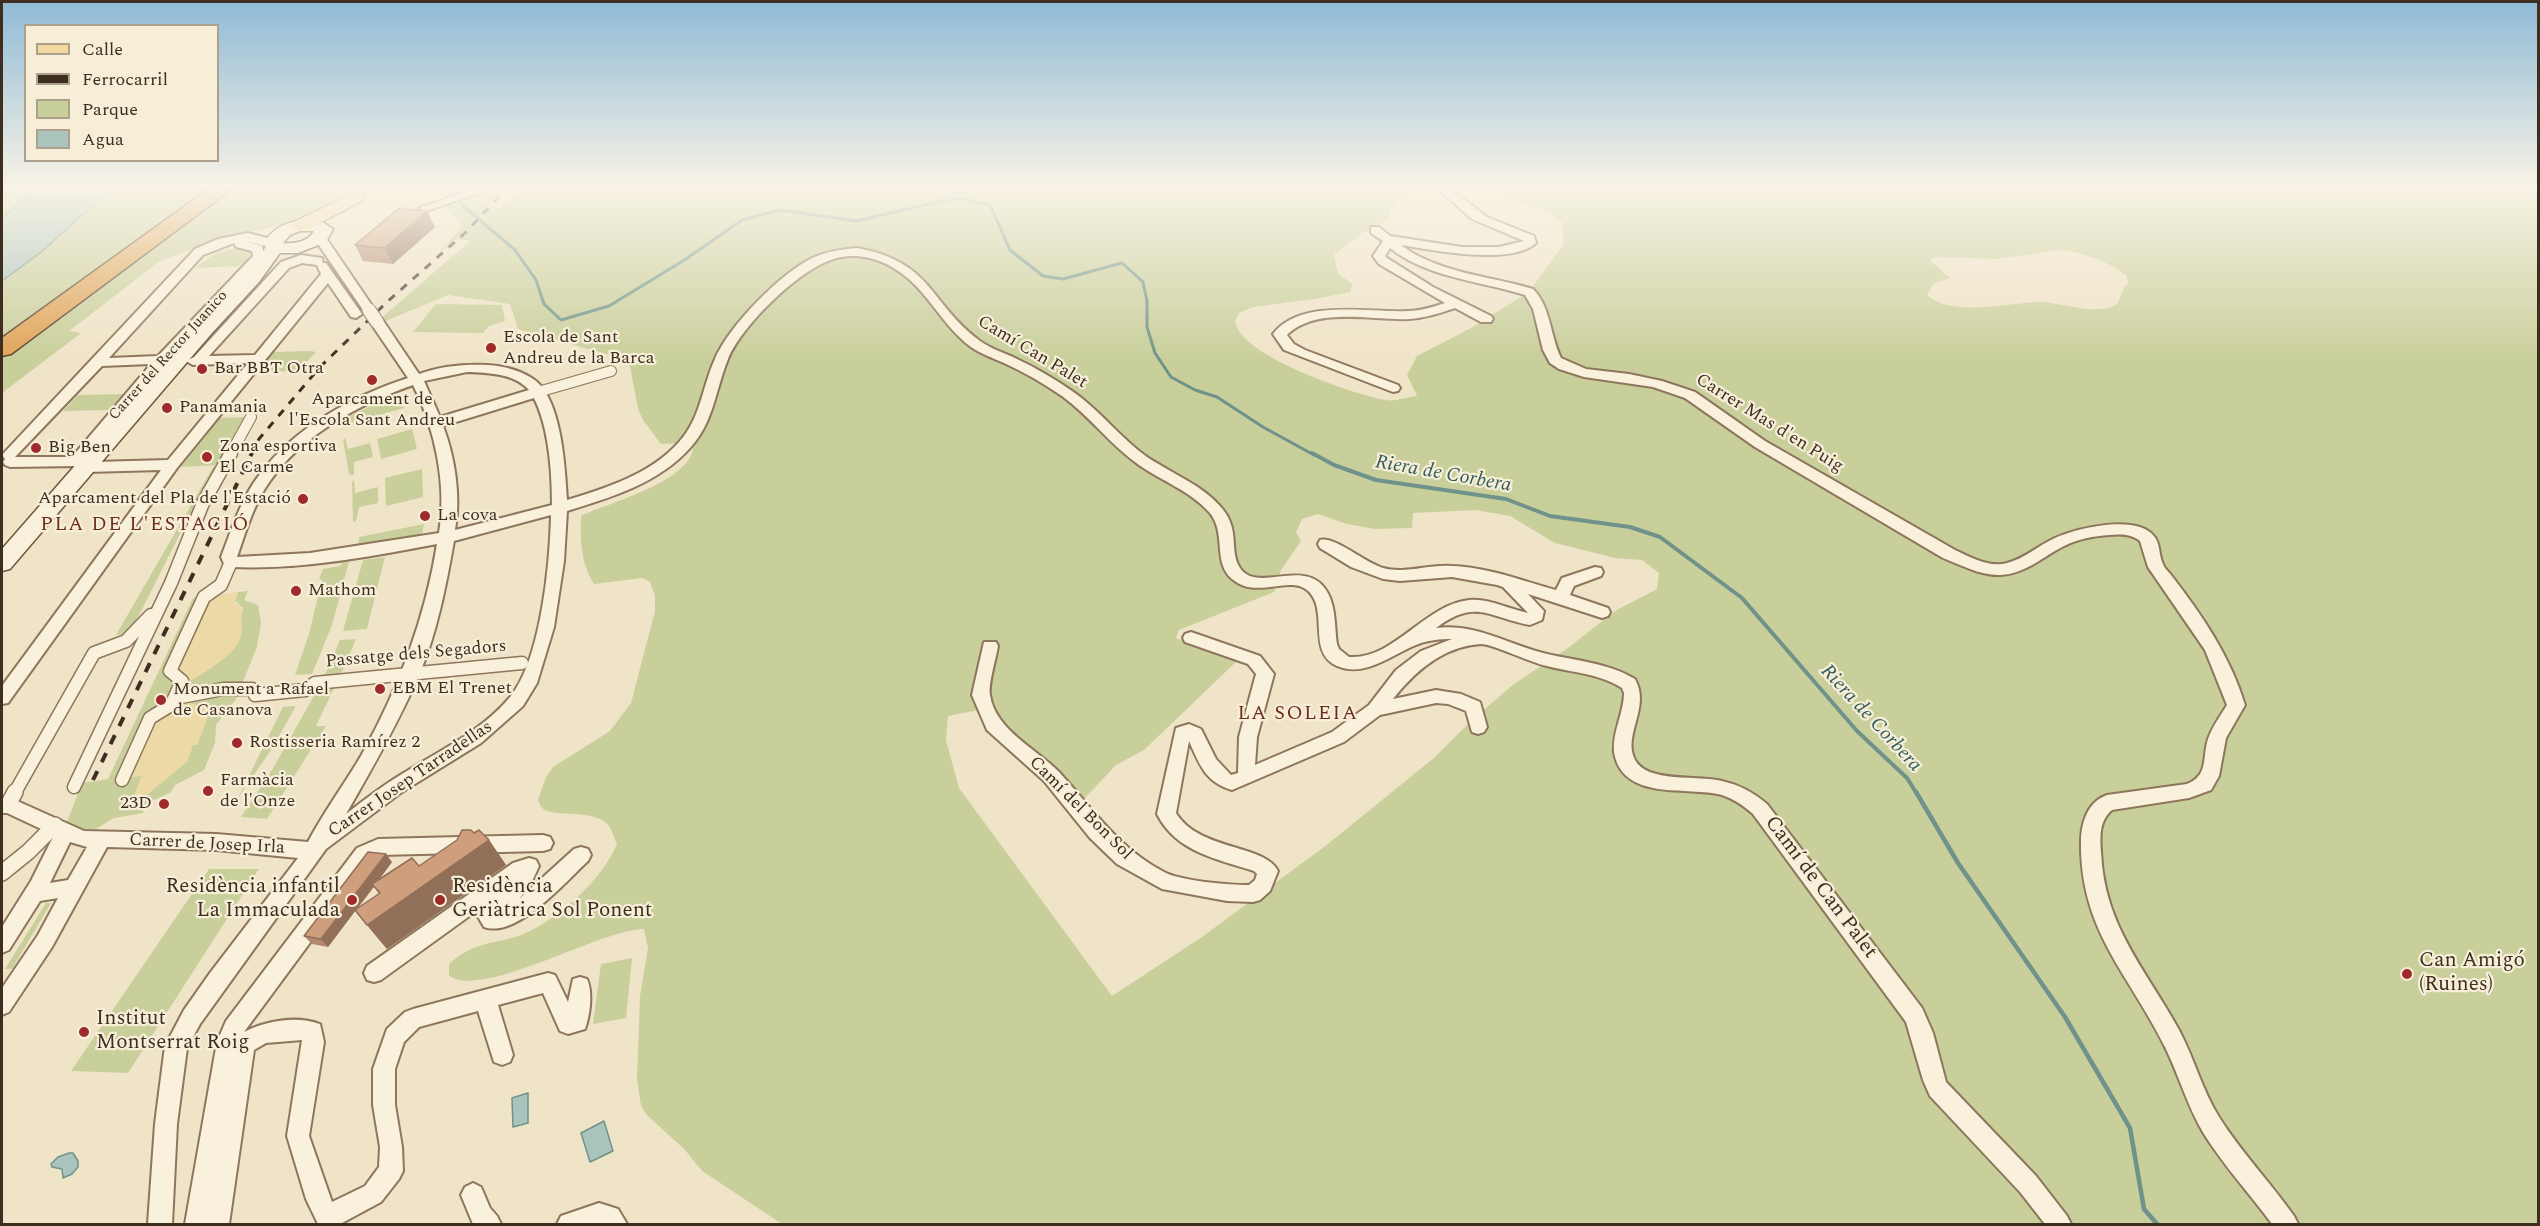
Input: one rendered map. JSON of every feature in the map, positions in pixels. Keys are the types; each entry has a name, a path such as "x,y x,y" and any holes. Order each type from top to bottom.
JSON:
{"highway":[{"path":"2,331 123,245"},
{"path":"2,348 144,245"}],"main road":[{"path":"272,251 274,245"},
{"name":"Carrer del Rector Juanico","path":"2,563 170,361 272,251 305,245"}],"street":[{"path":"195,258 191,256 208,245"},
{"path":"5,460 195,258 212,245"},
{"name":"Carrer del Rector Juanico","path":"195,258 227,245"},
{"name":"Carrer del Rector Juanico","path":"170,361 259,257 259,252 248,245"},
{"path":"265,245 272,251"},
{"path":"317,245 318,261 367,316"},
{"path":"160,1224 166,1113 176,1046 217,980 315,847 369,758 411,674 436,597 448,537 448,482 436,423 416,379 367,316 319,245"},
{"path":"1385,245 1379,256 1383,261 1486,319"},
{"name":"Carrer Mas d'en Puig","path":"1395,245 1422,261 1463,275 1529,292 1539,309 1550,350 1555,360 1564,366 1584,373 1657,384 1690,395 1760,444 1949,554 1982,567 2005,569 2069,538 2115,530 2134,531 2146,537 2156,567 2205,635 2231,685 2236,705 2217,738 2210,776 2204,785 2189,791 2117,800 2098,809 2092,819 2091,832 2090,857 2094,888 2104,921 2122,960 2167,1029 2204,1111 2220,1139 2286,1224"},
{"path":"1439,245 1493,252 1525,245"},
{"name":"Camí Can Palet","path":"231,562 309,558 448,537 559,508 633,482 660,467 679,452 699,427 717,369 725,352 768,297 799,270 817,259 843,251 860,251 893,262 909,272 930,292 952,323 976,344 1031,372 1075,399 1095,415 1135,455 1186,486 1217,510 1227,526 1228,562 1238,577 1246,582 1257,583 1284,580 1306,582 1322,596 1326,606 1330,648 1337,658 1347,663 1366,662 1411,640"},
{"name":"Carrer del Rector Juanico","path":"198,361 285,265 302,259 318,261"},
{"path":"2,698 172,465 328,274"},
{"path":"1393,388 1289,347 1280,334 1283,328 1291,323 1316,317 1350,313 1414,315 1456,304"},
{"path":"98,362 260,359"},
{"path":"122,780 150,718 171,705 176,698 182,681 170,671 204,597 221,585 231,562 229,556 265,477 291,448 321,424 356,403 416,379 452,370 488,369 508,372 525,379 538,392"},
{"path":"436,423 611,371"},
{"name":"Carrer Josep Tarradellas","path":"315,847 345,827 378,799 491,727 519,699 533,669 546,622 560,527 555,449 550,425 538,392"},
{"path":"74,787 171,584 203,502 251,417"},
{"path":"5,460 172,465"},
{"path":"1326,544 1362,566 1391,575 1457,572 1506,581 1602,612"},
{"path":"1561,597 1568,582 1594,572"},
{"path":"1411,640 1448,610 1466,606 1488,607 1530,619 1536,616 1533,606 1506,581"},
{"path":"5,806 94,654 126,641 146,623 171,584"},
{"path":"1411,640 1448,633 1482,639"},
{"path":"1191,638 1254,660 1264,674 1247,742 1245,760 1247,775 1338,737 1375,710 1402,675 1427,655 1453,645 1482,639"},
{"name":"Camí de Can Palet","path":"1482,639 1543,659 1611,675 1629,684 1632,696 1624,733 1623,753 1627,763 1639,776 1658,783 1717,785 1743,795 1760,809 1914,1015 1923,1032 1931,1072 1938,1089 2028,1184 2059,1224"},
{"name":"Camí del Bon Sol","path":"990,646 981,695 993,725 1051,776 1097,832 1124,858 1162,880 1227,893 1253,894 1263,885 1268,871 1261,865 1199,845 1182,833 1166,814 1182,733 1189,731 1195,734 1217,777 1224,782 1232,783 1247,775"},
{"name":"Passatge dels Segadors","path":"176,698 199,695 206,690 242,687 252,690 255,695 305,690 315,683 522,663"},
{"path":"1375,710 1434,695 1458,698 1474,707 1478,727"},
{"path":"344,801 352,809 378,799"},
{"name":"Carrer de Josep Irla","path":"5,806 82,839 315,847"},
{"path":"2,873 60,828"},
{"path":"2,944 33,893 60,828"},
{"path":"2,1005 45,941 101,840"},
{"path":"197,1224 228,1042 234,1028 364,854 378,847 543,843 522,882 487,915 491,921 502,920 521,910 580,855"},
{"path":"374,972 520,869 529,866"},
{"path":"33,893 75,888"},
{"path":"217,1224 244,1045 250,1038 292,1029 312,1031 313,1042 298,1136 318,1199 326,1216 342,1211 373,1194 391,1171 391,1147 384,1105 384,1069 395,1036 413,1019 548,982 568,1024 578,1022 580,986"},
{"path":"485,998 502,1055"},
{"path":"473,1195 481,1216 489,1224"},
{"path":"569,1224 599,1215 610,1217 615,1224"}],"green space":[{"path":"49,245 204,245 160,261 69,331 81,333 2,393 2,281"},
{"path":"465,245 1346,245 1334,255 1338,274 1353,284 1350,292 1253,307 1239,313 1235,322 1241,334 1253,345 1287,366 1351,391 1396,400 1417,396 1407,375 1417,356 1471,328 1529,292 1562,245 2538,245 2538,1224 782,1224 702,1171 685,1150 647,1115 641,1106 637,1079 640,996 648,948 644,929 624,932 599,940 514,972 466,981 449,976 449,964 467,951 521,935 549,920 563,909 602,870 617,843 609,826 602,820 584,815 547,811 541,807 538,800 546,777 553,767 610,731 631,703 655,611 655,596 650,582 642,578 594,584 586,568 582,552 581,516 664,481 689,459 693,447 682,443 661,444 643,420 638,409 630,366 610,355 518,329 510,304 448,295 371,327","holes":["2059,250 2076,253 2111,265 2126,275 2128,283 2118,303 2102,309 2041,302 1966,307 1951,306 1927,295 1933,284 1950,278 1930,260 1936,257 1998,259","1476,510 1510,516 1555,543 1615,558 1642,560 1659,573 1657,589 1615,611 1568,648 1514,684 1473,719 1435,757 1328,844 1202,937 1112,996 959,788 946,740 948,716 989,708 1000,722 1056,771 1082,801 1116,765 1144,750 1237,661 1176,638 1179,630 1274,592 1281,570 1301,541 1296,532 1302,519 1318,514 1347,524 1375,529 1412,528 1413,513"]},
{"path":"242,248 250,250 251,254 240,266 195,268 218,252"},
{"path":"436,304 502,305 505,321 489,326 483,333 413,332"},
{"path":"273,352 316,352 298,371 257,372"},
{"path":"123,394 109,410 63,411 78,395"},
{"path":"397,394 404,408 348,424 347,417"},
{"path":"248,417 220,465 181,467 220,418"},
{"path":"412,429 417,449 381,459 377,439"},
{"path":"345,438 348,449 370,443 373,457 354,462 354,475 349,474 343,440"},
{"path":"220,466 182,530 130,633 116,635 213,467"},
{"path":"422,469 423,497 386,506 385,478"},
{"path":"354,480 355,493 378,487 378,503 359,507 356,521 353,522 352,482"},
{"path":"424,524 422,535 358,546 359,537"},
{"path":"385,557 367,629 343,631 363,560"},
{"path":"349,562 332,625 312,674 295,675 309,634 322,580 319,579 323,569"},
{"path":"248,591 244,600 258,605 261,623 257,647 236,699 216,725 215,743 204,770 175,785 170,793 147,803 143,813 114,818 89,833 66,824 82,783 108,779 193,598 209,596 187,681 216,664 239,641 243,608 234,600 238,592","holes":["208,715 197,745 193,745 187,762 134,796 142,776"]},
{"path":"356,639 340,676 324,677 340,640"},
{"path":"335,686 316,726 326,726 267,819 241,817 272,770 319,687"},
{"path":"296,706 271,750 238,798 283,707"},
{"path":"209,869 259,869 128,1073 71,1071"},
{"path":"46,903 51,903 12,969 5,969"},
{"path":"632,958 626,1018 593,1024 601,964"}],"sand":[{"path":"238,592 235,603 243,608 241,636 238,643 227,656 192,680 186,681 176,669 209,596"},
{"path":"185,701 208,709 206,723 196,745 193,745 187,762 148,794 134,796 142,776 126,778 147,731 162,712"}],"water":[{"path":"2,245 49,245 40,253 2,281"},
{"path":"528,1093 528,1123 513,1127 512,1098"},
{"path":"604,1121 613,1151 590,1162 581,1133"},
{"path":"73,1153 78,1161 78,1167 72,1174 63,1178 62,1169 52,1167 51,1164 58,1157"}],"building":[{"path":"357,245 388,245 385,248"},
{"path":"462,830 471,830 474,833 479,830 489,840 367,925 355,910 380,893 372,884 412,858 419,866 457,840"},
{"path":"368,852 386,854 321,939 304,936"}],"waterway":[{"name":"Riera de Corbera","path":"509,245 536,280 544,304 561,320 609,306 706,245"},
{"name":"Riera de Corbera","path":"1008,245 1010,250 1043,276 1063,279 1122,263 1143,282 1147,301 1147,327 1155,353 1171,377 1195,390 1217,397 1263,427 1314,455"},
{"name":"Riera de Corbera","path":"1312,453 1334,465 1376,480 1506,499 1550,516 1630,527 1660,537 1742,598 1857,731 1907,778 1917,794"},
{"name":"Riera de Corbera","path":"1916,792 1958,863 2065,1017 2130,1128 2144,1209 2157,1224"}],"railway":[{"path":"252,453 259,439 320,367 388,301 451,245"},
{"path":"93,780 252,453"}],"place":[{"name":"Escola de Sant Andreu de la Barca","path":"491,348"},
{"name":"Bar BBT Otra","path":"202,369"},
{"name":"Aparcament de l'Escola Sant Andreu","path":"372,380"},
{"name":"Panamania","path":"167,408"},
{"name":"Big Ben","path":"36,448"},
{"name":"Zona esportiva El Carme","path":"207,457"},
{"name":"Aparcament del Pla de l'Estació","path":"303,499"},
{"name":"La cova","path":"425,516"},
{"name":"Mathom","path":"296,591"},
{"name":"EBM El Trenet","path":"380,689"},
{"name":"Monument a Rafael de Casanova","path":"161,700"},
{"name":"Rostisseria Ramírez 2","path":"237,743"},
{"name":"Farmàcia de l'Onze","path":"208,791"},
{"name":"23D","path":"164,804"},
{"name":"Residència infantil La Immaculada","path":"352,900"},
{"name":"Residència Geriàtrica Sol Ponent","path":"440,900"},
{"name":"Can Amigó (Ruines)","path":"2407,974"},
{"name":"Institut Montserrat Roig","path":"84,1032"}],"district":[{"name":"PLA DE L'ESTACIÓ","path":"145,526"},
{"name":"LA SOLEIA","path":"1298,715"}]}
